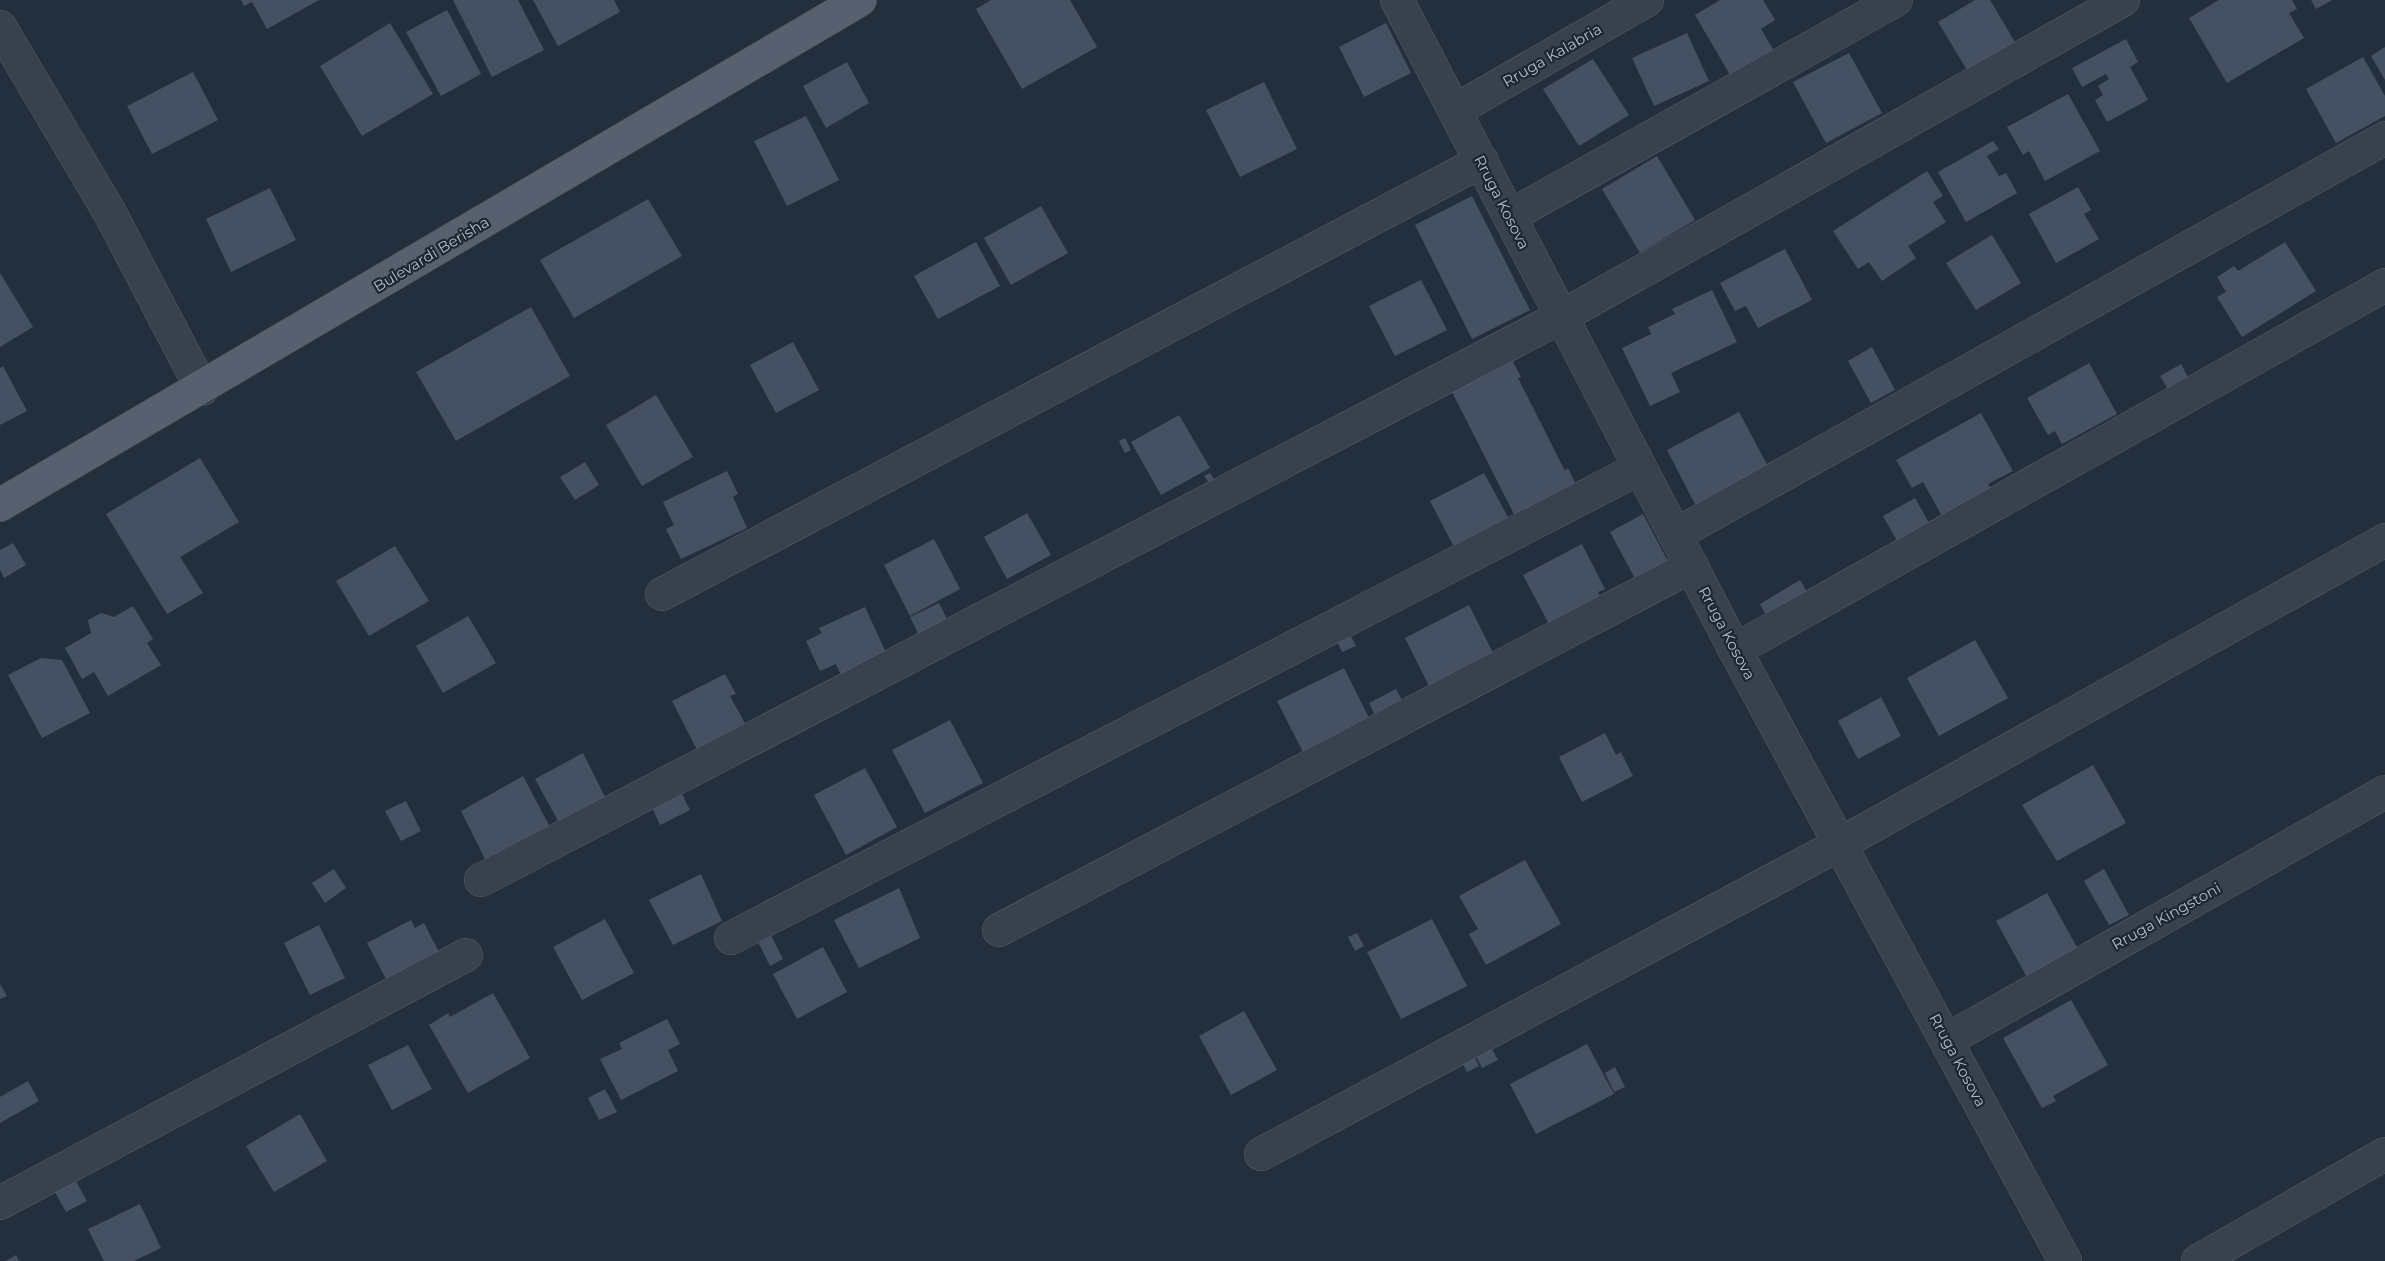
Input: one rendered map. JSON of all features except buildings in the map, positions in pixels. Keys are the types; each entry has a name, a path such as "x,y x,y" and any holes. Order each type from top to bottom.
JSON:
{"main road":[{"name":"Bulevardi Berisha","path":"0,505 202,389 860,0"}],"street":[{"name":"Rruga Kosova","path":"1397,0 1735,650 2065,1261"},
{"name":"Rruga Kalabria","path":"1456,110 1647,0"},
{"path":"1510,216 1896,0"},
{"path":"481,880 1560,317 2123,0"},
{"path":"0,27 110,213 202,389"},
{"path":"1675,535 2385,138"},
{"path":"662,594 1482,161"},
{"path":"1735,650 2385,285"},
{"path":"731,938 1640,468"},
{"path":"1261,1154 1840,844 2385,540"},
{"path":"999,930 1692,566"},
{"name":"Rruga Kingstoni","path":"1947,1040 2385,792"},
{"path":"0,1203 466,955"},
{"path":"2198,1261 2385,1154"}]}
